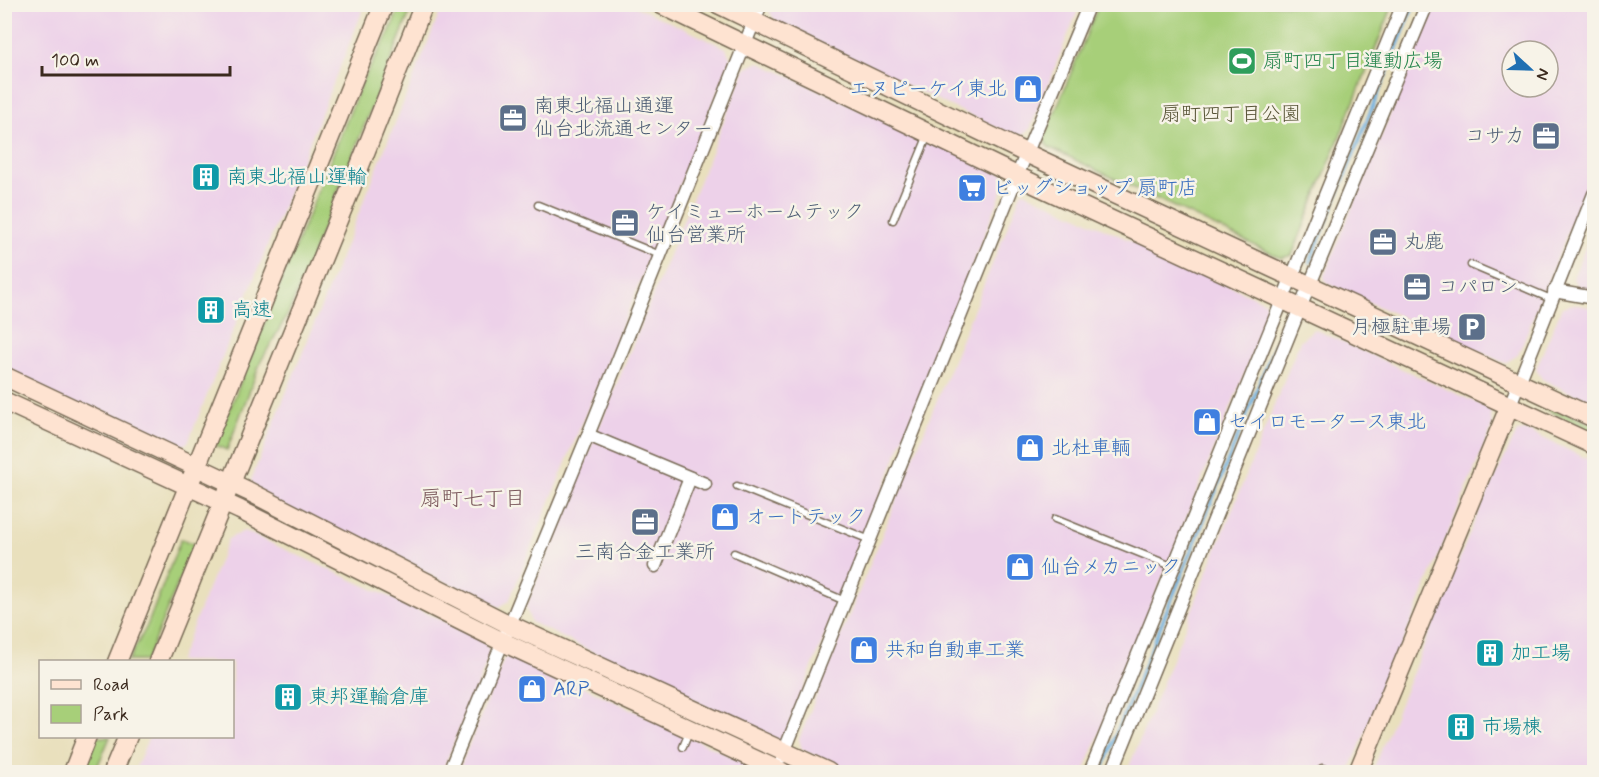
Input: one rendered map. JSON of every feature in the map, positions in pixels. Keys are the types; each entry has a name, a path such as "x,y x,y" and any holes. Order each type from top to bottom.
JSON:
{"street":[{"path":"118,660 384,4"},
{"path":"159,660 424,4"},
{"path":"660,4 1017,176 1594,445"},
{"path":"718,4 1028,153 1594,418"},
{"path":"448,772 588,435 761,4"},
{"path":"4,376 230,483 506,634 690,730 778,772 784,752 1017,176 1089,4"},
{"path":"1112,772 1292,304 1292,276 1403,4"},
{"path":"1090,772 1174,568 1292,304 1310,285 1427,4"},
{"path":"1358,772 1510,405 1594,194"},
{"path":"1553,295 1594,298"},
{"path":"4,401 506,634 828,772"},
{"path":"588,435 705,484"},
{"path":"655,566 690,478"},
{"path":"72,772 86,738"},
{"path":"113,772 127,738"}],"lane":[{"path":"893,220 929,134"},
{"path":"538,205 660,255"},
{"path":"1471,264 1553,295"},
{"path":"737,486 870,540"},
{"path":"1055,519 1174,568"},
{"path":"734,554 845,601"},
{"path":"682,747 690,730"},
{"path":"1322,768 1334,772"}],"shaded area":[{"path":"13,4 365,5 188,442 172,453 5,373 4,18"},
{"path":"772,4 1080,5 1030,129 1018,138 776,23 769,10"},
{"path":"443,5 632,5 726,48 731,60 509,601 499,607 259,495 251,480"},
{"path":"1435,5 1594,5 1594,167 1518,355 1505,363 1326,283 1324,276"},
{"path":"758,62 1008,176 784,738 776,741 531,622 526,607 745,69"},
{"path":"1022,191 1265,302 1268,315 1084,772 852,772 802,750 799,739"},
{"path":"1594,226 1594,291 1578,288 1573,278"},
{"path":"1573,304 1594,308 1594,404 1542,379 1536,369 1562,307"},
{"path":"1314,329 1490,409 1492,427 1349,772 1127,772 1300,341"},
{"path":"1528,431 1594,462 1594,772 1372,772 1478,513 1517,432"},
{"path":"244,531 485,640 490,654 442,772 134,772 149,738 234,738 234,660 179,660 228,539"},
{"path":"514,654 761,772 458,772 504,659"}],"green space":[{"name":"扇町四丁目公園","path":"1099,4 1393,5 1292,255 1281,258 1048,147 1044,139"},
{"path":"401,5 413,5 289,312 261,361 227,450 215,445 363,80 389,33"},
{"path":"1536,400 1594,425 1594,433 1541,407 1535,403"},
{"path":"181,539 194,544 146,660 129,660 147,626"},
{"path":"96,738 110,738 95,772 81,772"}],"waterway":[{"path":"1310,262 1414,4"},
{"path":"1101,772 1285,321"}],"place":[{"name":"扇町四丁目運動広場","path":"1242,61"},
{"name":"エヌピーケイ東北","path":"1028,89"},
{"name":"南東北福山通運 仙台北流通センター","path":"513,118"},
{"name":"コサカ","path":"1546,136"},
{"name":"南東北福山運輸","path":"206,177"},
{"name":"ビッグショップ 扇町店","path":"972,188"},
{"name":"ケイミューホームテック 仙台営業所","path":"625,223"},
{"name":"丸鹿","path":"1383,242"},
{"name":"コパロン","path":"1417,287"},
{"name":"高速","path":"211,310"},
{"name":"月極駐車場","path":"1472,327"},
{"name":"セイロモータース東北","path":"1207,422"},
{"name":"北杜車輌","path":"1030,448"},
{"name":"オートテック","path":"725,517"},
{"name":"三南合金工業所","path":"645,522"},
{"name":"仙台メカニック","path":"1020,567"},
{"name":"共和自動車工業","path":"864,650"},
{"name":"加工場","path":"1490,653"},
{"name":"ARP","path":"532,689"},
{"name":"東邦運輸倉庫","path":"288,697"},
{"name":"市場棟","path":"1461,727"}],"district":[{"name":"扇町七丁目","path":"473,499"}]}
